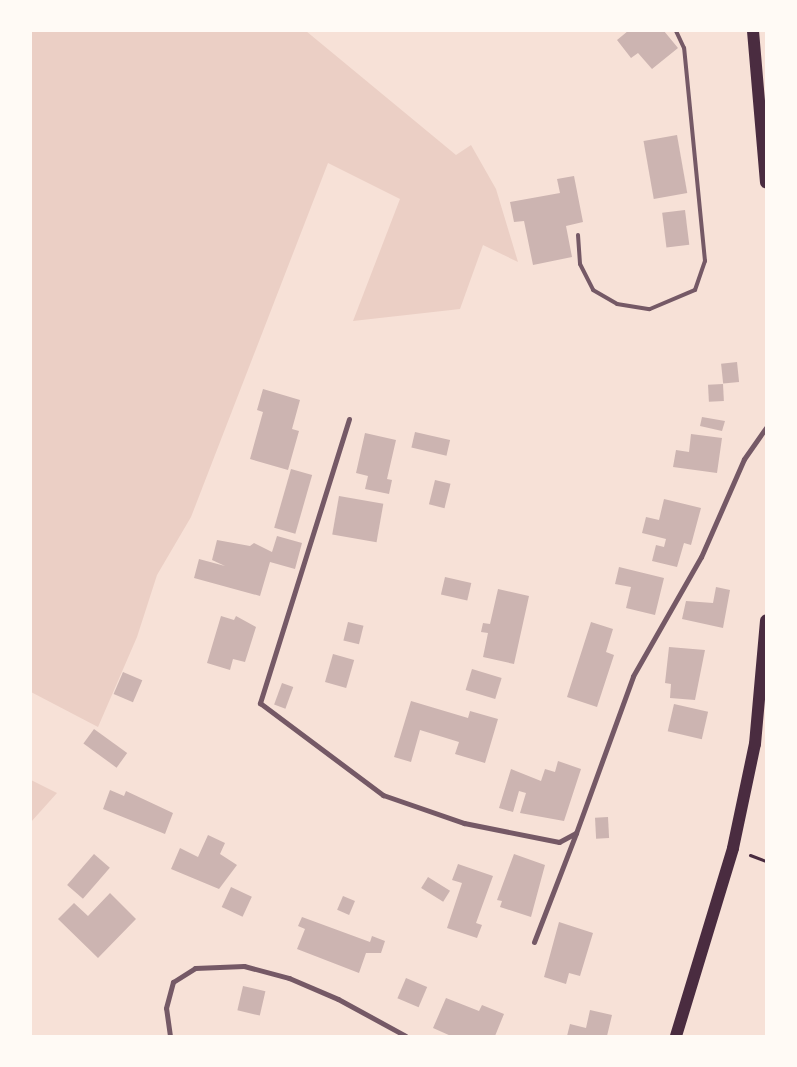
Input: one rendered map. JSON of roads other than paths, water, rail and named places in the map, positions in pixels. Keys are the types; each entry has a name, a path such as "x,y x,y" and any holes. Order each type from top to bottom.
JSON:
{"main road":[{"path":"753,31 766,182"},
{"path":"676,1036 733,848 755,744 766,620"}],"street":[{"path":"349,419 260,703 383,795 464,823 559,842 576,833"},
{"path":"534,942 576,833 632,676 701,557 744,459 766,428"},
{"path":"170,1036 166,1008 173,982 195,968 244,966 330,995 406,1036"}],"lane":[{"path":"578,235 580,264 593,290 617,304 650,309 695,290 705,261 684,48 676,31"}]}
